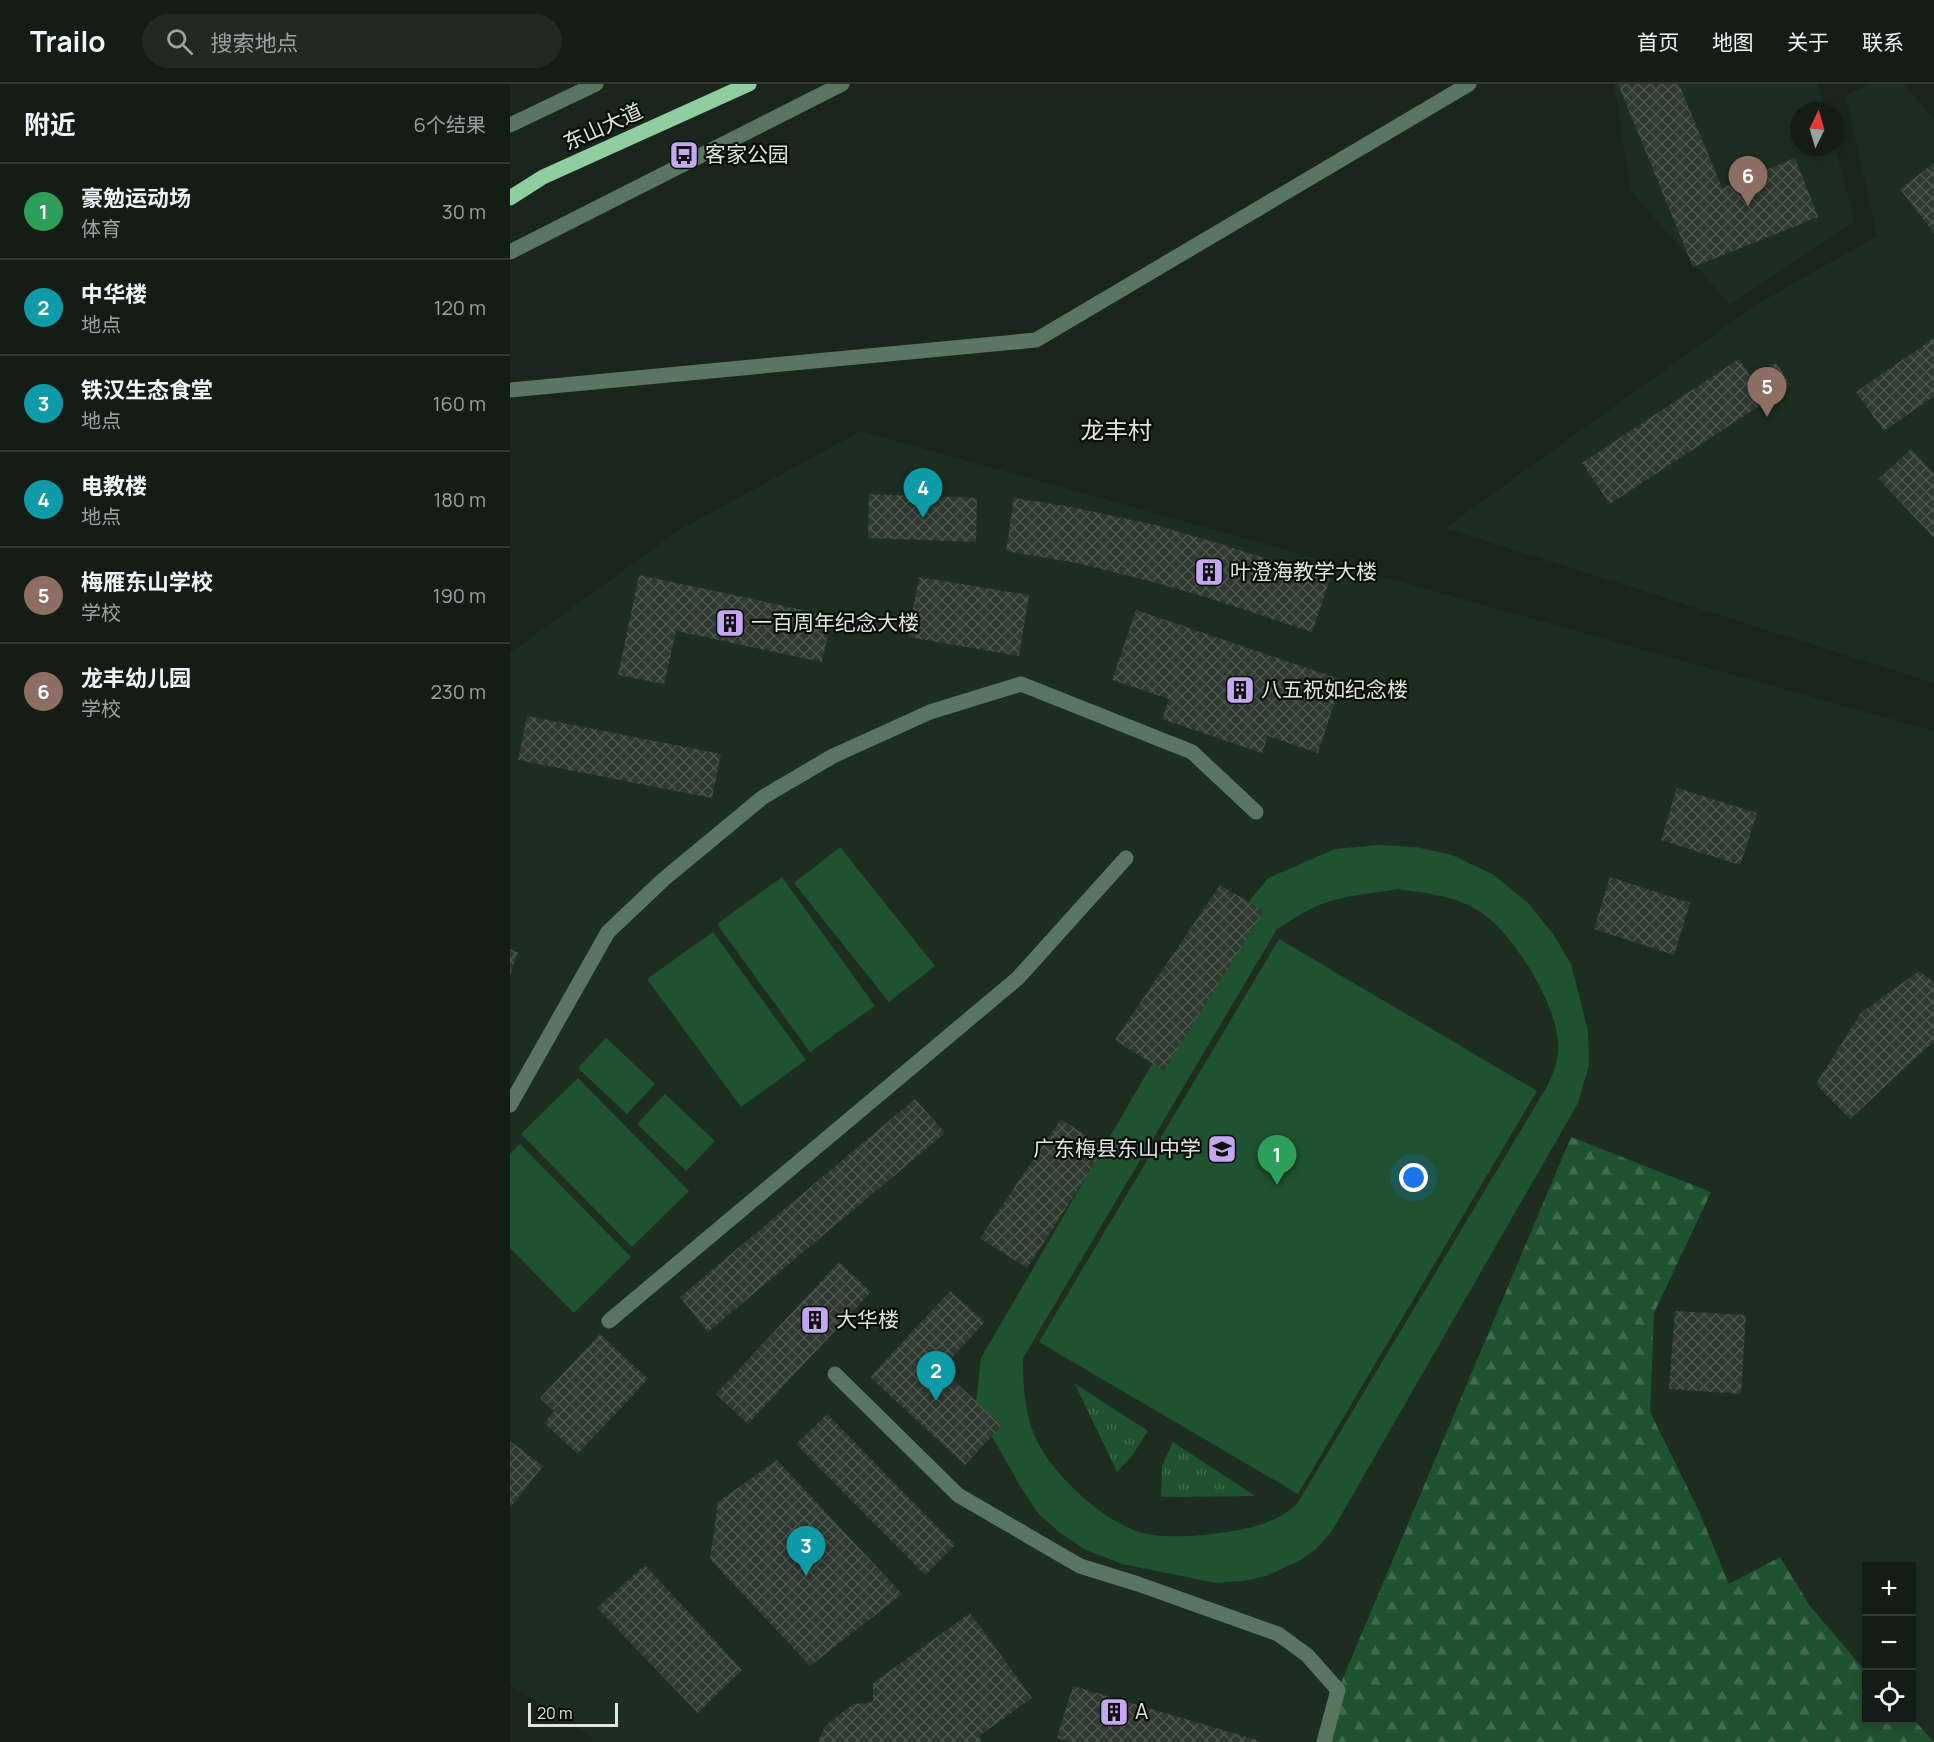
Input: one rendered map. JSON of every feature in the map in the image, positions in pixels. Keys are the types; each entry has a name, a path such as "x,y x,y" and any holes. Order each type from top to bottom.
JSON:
{"main road":[{"name":"东山大道","path":"510,198 543,177 749,84"}],"street":[{"path":"510,126 596,84"},
{"path":"510,252 842,84"},
{"path":"510,390 1036,339 1469,84"},
{"path":"510,1105 608,932 664,879 763,797 833,756 930,712 1021,684 1192,752 1256,812"},
{"path":"609,1321 1018,978 1126,858"},
{"path":"835,1374 958,1495 1080,1566 1189,1601 1278,1634 1307,1655 1338,1690 1324,1742"}],"shaded area":[{"path":"1614,84 1818,84 1823,102 1790,102 1790,156 1837,156 1855,221 1730,305 1631,191"},
{"path":"1869,84 1904,84 1934,119 1934,683 1445,528 1754,306 1877,236 1846,96"},
{"name":"广东梅县东山中学","path":"861,431 1934,731 1934,1742 593,1742 591,1737 510,1685 510,653 679,530"}],"green space":[{"path":"1378,845 1416,847 1452,855 1494,875 1528,903 1553,934 1571,964 1588,1031 1589,1065 1578,1103 1332,1531 1316,1549 1301,1560 1266,1576 1243,1581 1216,1583 1122,1564 1084,1549 1059,1532 1039,1514 975,1411 981,1358 1240,913 1268,878 1335,849","holes":["1398,889 1446,897 1474,908 1502,931 1516,948 1539,986 1555,1024 1558,1053 1548,1085 1297,1504 1280,1516 1262,1524 1241,1529 1180,1536 1158,1536 1139,1532 1107,1516 1090,1504 1074,1490 1047,1458 1031,1426 1024,1384 1023,1358 1277,929 1327,902"]},
{"path":"840,847 935,966 889,1002 794,883"},
{"path":"782,877 875,1006 810,1052 717,924"},
{"path":"713,932 806,1060 741,1107 647,979"},
{"path":"1279,939 1537,1091 1298,1494 1039,1342"},
{"path":"606,1038 655,1084 627,1114 578,1068"},
{"path":"578,1078 689,1191 632,1247 521,1134"},
{"path":"665,1094 715,1141 686,1171 637,1124"},
{"path":"1571,1137 1711,1192 1654,1313 1650,1412 1698,1509 1729,1584 1780,1557 1810,1606 1862,1667 1862,1724 1916,1722 1934,1742 1323,1742 1338,1690"},
{"path":"520,1144 631,1257 574,1313 510,1248 510,1154"},
{"path":"1075,1384 1148,1431 1132,1456 1117,1472"},
{"path":"1173,1442 1255,1496 1161,1497 1162,1466"}],"building":[{"path":"1618,84 1679,84 1722,188 1795,158 1818,217 1693,267"},
{"path":"1934,163 1934,233 1900,189"},
{"path":"1934,338 1934,396 1884,431 1856,392"},
{"path":"1739,359 1752,379 1776,363 1791,385 1610,504 1582,463"},
{"path":"1911,449 1934,474 1934,538 1879,479"},
{"path":"869,494 977,498 976,542 868,538"},
{"name":"叶澄海教学大楼","path":"1014,498 1071,507 1155,525 1330,579 1312,632 1153,582 1077,563 1006,551"},
{"name":"一百周年纪念大楼","path":"639,575 832,616 822,662 676,631 664,684 618,675"},
{"path":"919,577 1029,595 1019,656 908,637"},
{"name":"八五祝如纪念楼","path":"1136,610 1342,680 1318,753 1268,736 1262,753 1162,719 1169,699 1112,680"},
{"path":"527,716 721,754 712,798 518,760"},
{"path":"1677,788 1757,813 1740,865 1661,840"},
{"path":"1610,877 1690,903 1674,955 1594,929"},
{"path":"1220,885 1264,911 1164,1071 1115,1040"},
{"path":"510,949 518,952 510,975"},
{"path":"1919,971 1934,982 1934,1041 1850,1119 1816,1084 1861,1013"},
{"path":"915,1099 945,1133 708,1332 680,1297"},
{"path":"1061,1119 1105,1148 1027,1268 980,1238"},
{"name":"大华楼","path":"839,1262 871,1292 748,1424 716,1394"},
{"path":"950,1291 985,1322 941,1369 1002,1425 965,1465 870,1377"},
{"path":"1675,1311 1746,1315 1741,1394 1669,1389"},
{"path":"600,1334 648,1379 578,1454 544,1423 554,1411 540,1398"},
{"path":"827,1414 955,1545 925,1575 796,1444"},
{"path":"510,1441 543,1466 510,1508"},
{"path":"777,1460 902,1594 810,1666 710,1559 718,1502"},
{"path":"645,1565 742,1670 698,1713 597,1608"},
{"path":"970,1613 1032,1698 979,1736 982,1742 818,1742 825,1726 853,1704 873,1702 873,1683"},
{"name":"A","path":"1073,1686 1260,1742 1070,1742 1057,1738"}],"place":[{"name":"客家公园","path":"684,155"},
{"name":"龙丰幼儿园","path":"1748,206"},
{"name":"梅雁东山学校","path":"1767,417"},
{"name":"电教楼","path":"923,518"},
{"name":"叶澄海教学大楼","path":"1209,572"},
{"name":"一百周年纪念大楼","path":"730,623"},
{"name":"八五祝如纪念楼","path":"1240,690"},
{"name":"广东梅县东山中学","path":"1222,1149"},
{"name":"豪勉运动场","path":"1277,1185"},
{"name":"大华楼","path":"815,1320"},
{"name":"中华楼","path":"936,1401"},
{"name":"铁汉生态食堂","path":"806,1576"},
{"name":"A","path":"1114,1712"}],"district":[{"name":"龙丰村","path":"1116,431"}]}
